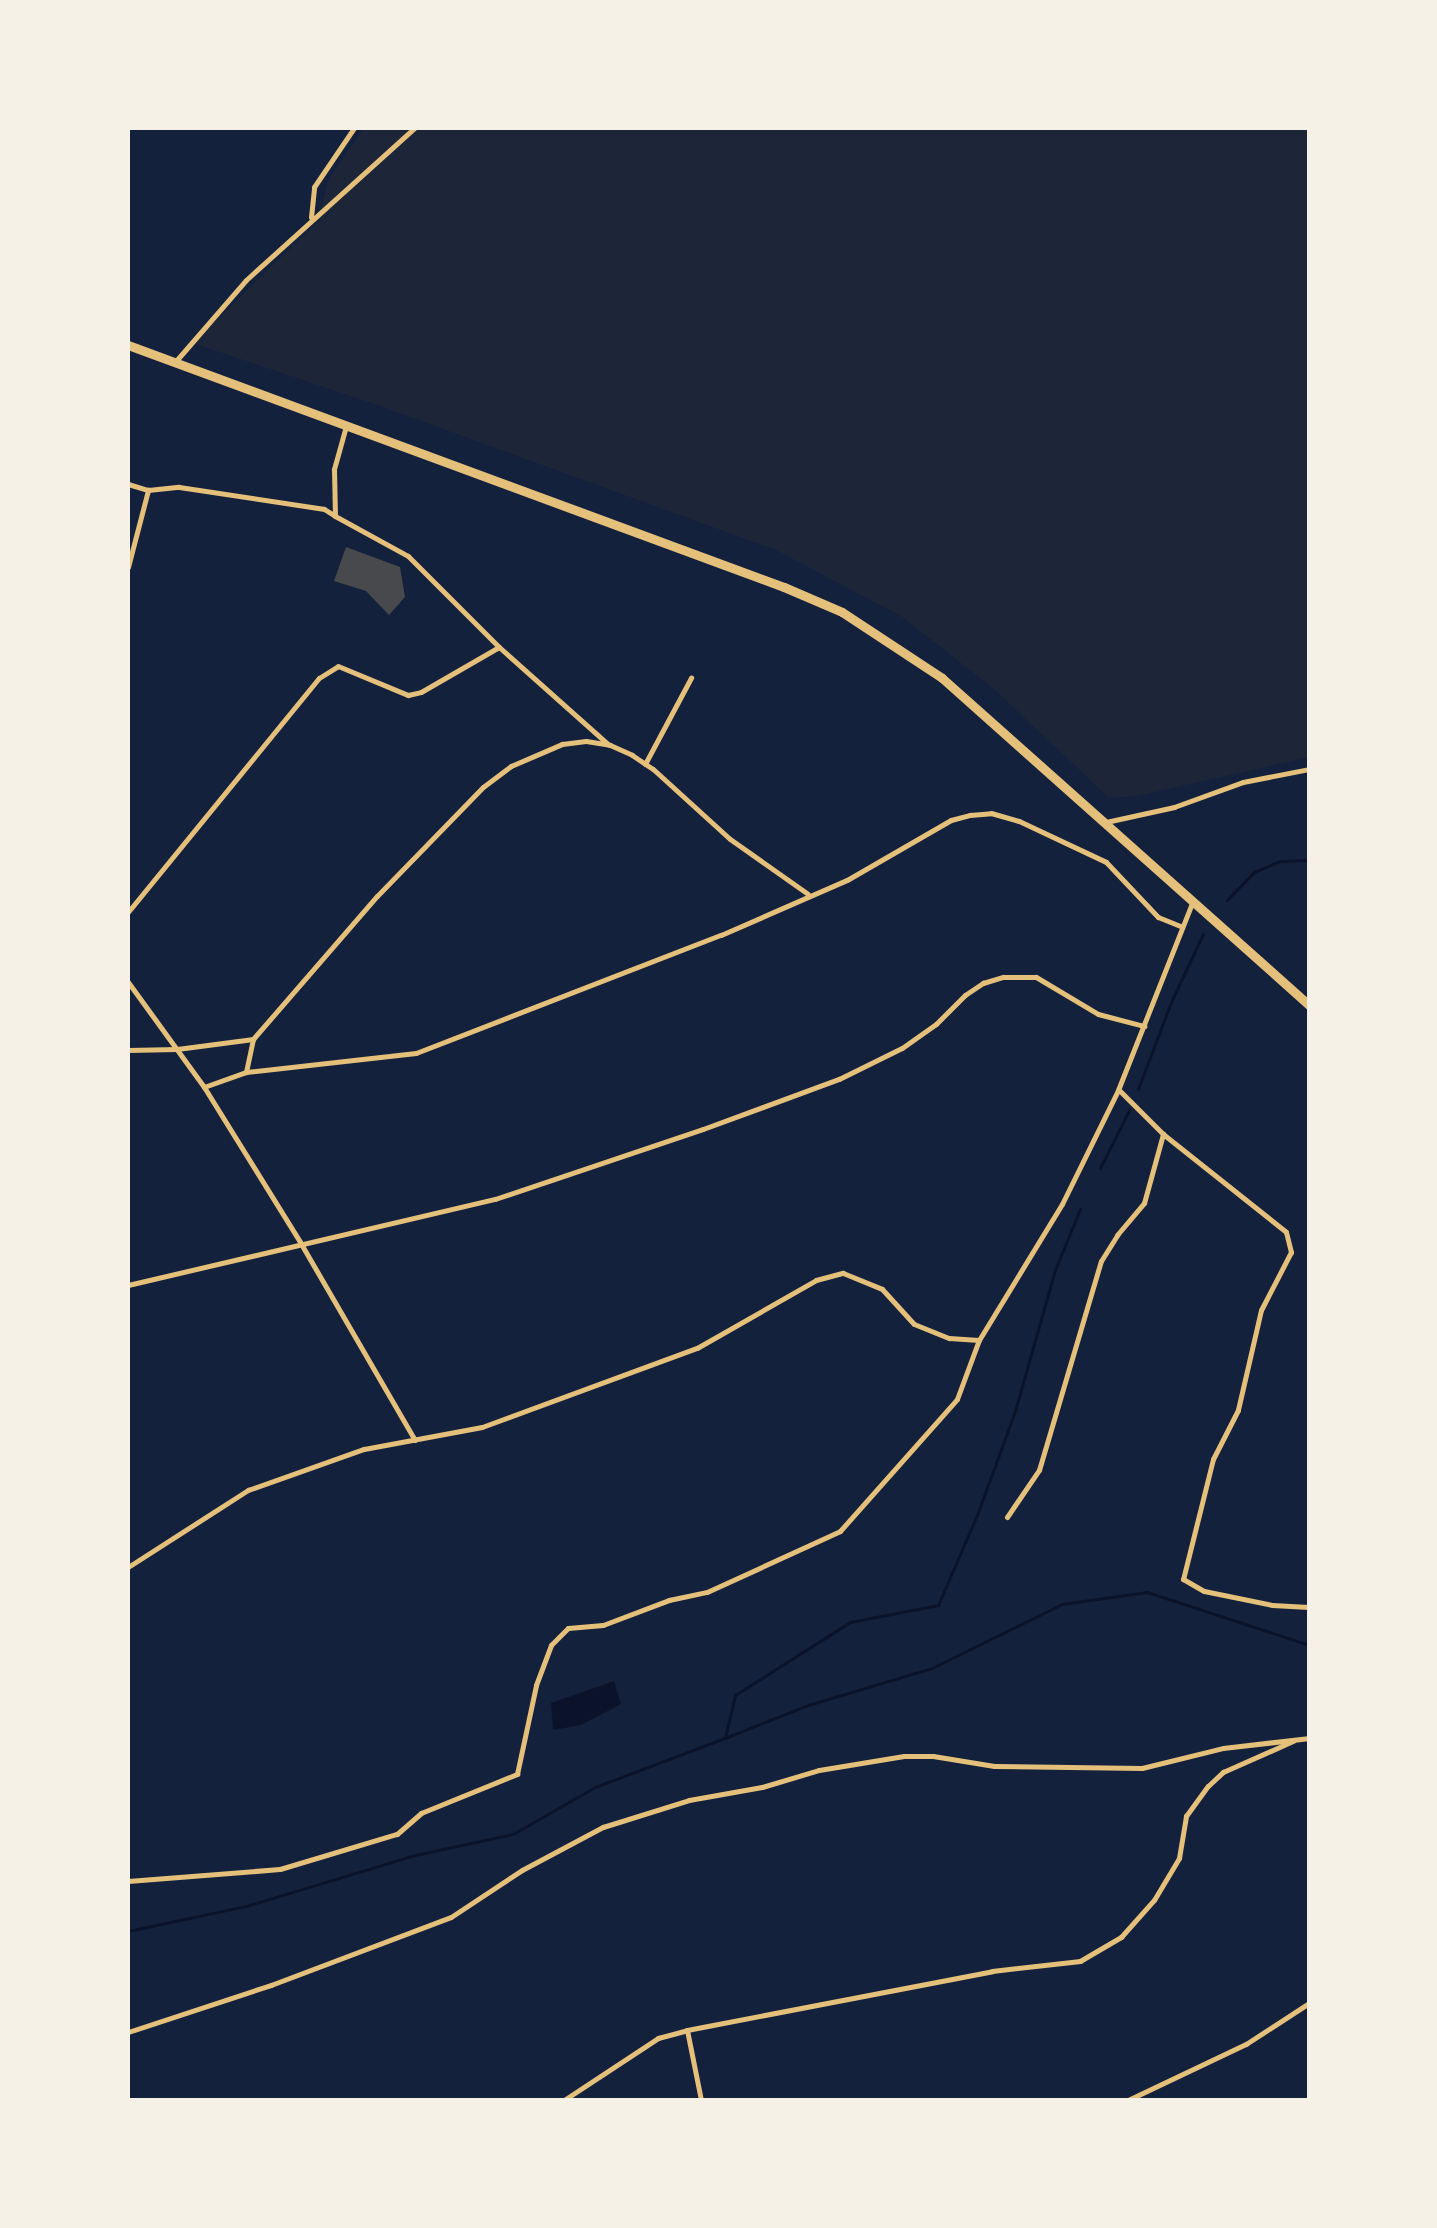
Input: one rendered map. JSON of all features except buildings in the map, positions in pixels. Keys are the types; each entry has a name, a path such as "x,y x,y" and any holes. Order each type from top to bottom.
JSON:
{"highway":[{"path":"128,345 784,587 842,612 942,678 1309,1005"}],"street":[{"path":"311,218 314,187 354,128"},
{"path":"175,363 246,280 414,128"},
{"path":"335,516 334,469 346,426"},
{"path":"128,484 148,490 179,487 324,509 408,556 499,647 610,745 645,764 730,839 808,895"},
{"path":"128,567 148,490"},
{"path":"128,912 319,678 338,666 408,695 421,692 499,647"},
{"path":"645,764 691,678"},
{"path":"246,1072 253,1039 377,896 483,787 511,766 562,744 586,741 610,745"},
{"path":"1105,822 1174,807 1243,782 1309,769"},
{"path":"204,1087 246,1072 416,1053 721,935 847,880 951,820 991,813 1019,821 1106,862 1158,917 1180,926"},
{"path":"128,1881 280,1869 397,1834 421,1813 517,1774 536,1685 551,1645 568,1628 603,1625 669,1600 707,1592 840,1531 957,1399 979,1340 1062,1204 1118,1090 1180,926 1192,903"},
{"path":"128,1285 300,1242 495,1199 839,1079 902,1048 936,1024 974,989 1003,977 1036,977 1098,1014 1144,1026"},
{"path":"128,982 204,1087 300,1242 415,1440"},
{"path":"128,1050 177,1049 253,1039"},
{"path":"1118,1090 1163,1134 1286,1232 1291,1252 1261,1310 1238,1410 1213,1459 1183,1579 1204,1591 1272,1605 1309,1607"},
{"path":"1007,1517 1039,1470 1101,1261 1117,1235 1144,1203 1163,1134"},
{"path":"128,1567 248,1490 364,1449 482,1427 697,1348 794,1290 843,1273 882,1289 914,1324 949,1338 979,1340"},
{"path":"128,2032 271,1985 451,1917 522,1870 603,1827 689,1800 762,1787 819,1770 904,1756 933,1756 994,1766 1142,1768 1223,1748 1309,1738"},
{"path":"564,2100 658,2038 687,2030 992,1971 1080,1961 1121,1937 1154,1900 1179,1858 1186,1816 1208,1786 1223,1772 1298,1739"},
{"path":"1128,2100 1246,2044 1309,2003"},
{"path":"687,2030 701,2100"}],"shaded area":[{"path":"364,128 1309,128 1309,757 1137,796 1109,798 993,688 901,616 776,550 383,407 193,343 318,221 329,178"},
{"path":"614,1681 621,1704 581,1725 553,1730 551,1703"}],"waterway":[{"path":"1227,900 1254,872 1280,861 1309,860"},
{"path":"1138,1089 1171,1002 1203,934"},
{"path":"1100,1168 1129,1110"},
{"path":"128,1931 246,1906 415,1855 513,1834 595,1787 725,1738 735,1695 850,1622 938,1605 977,1515 1015,1411 1055,1270 1080,1209"},
{"path":"725,1738 808,1705 932,1668 1062,1604 1147,1592 1309,1645"}]}
